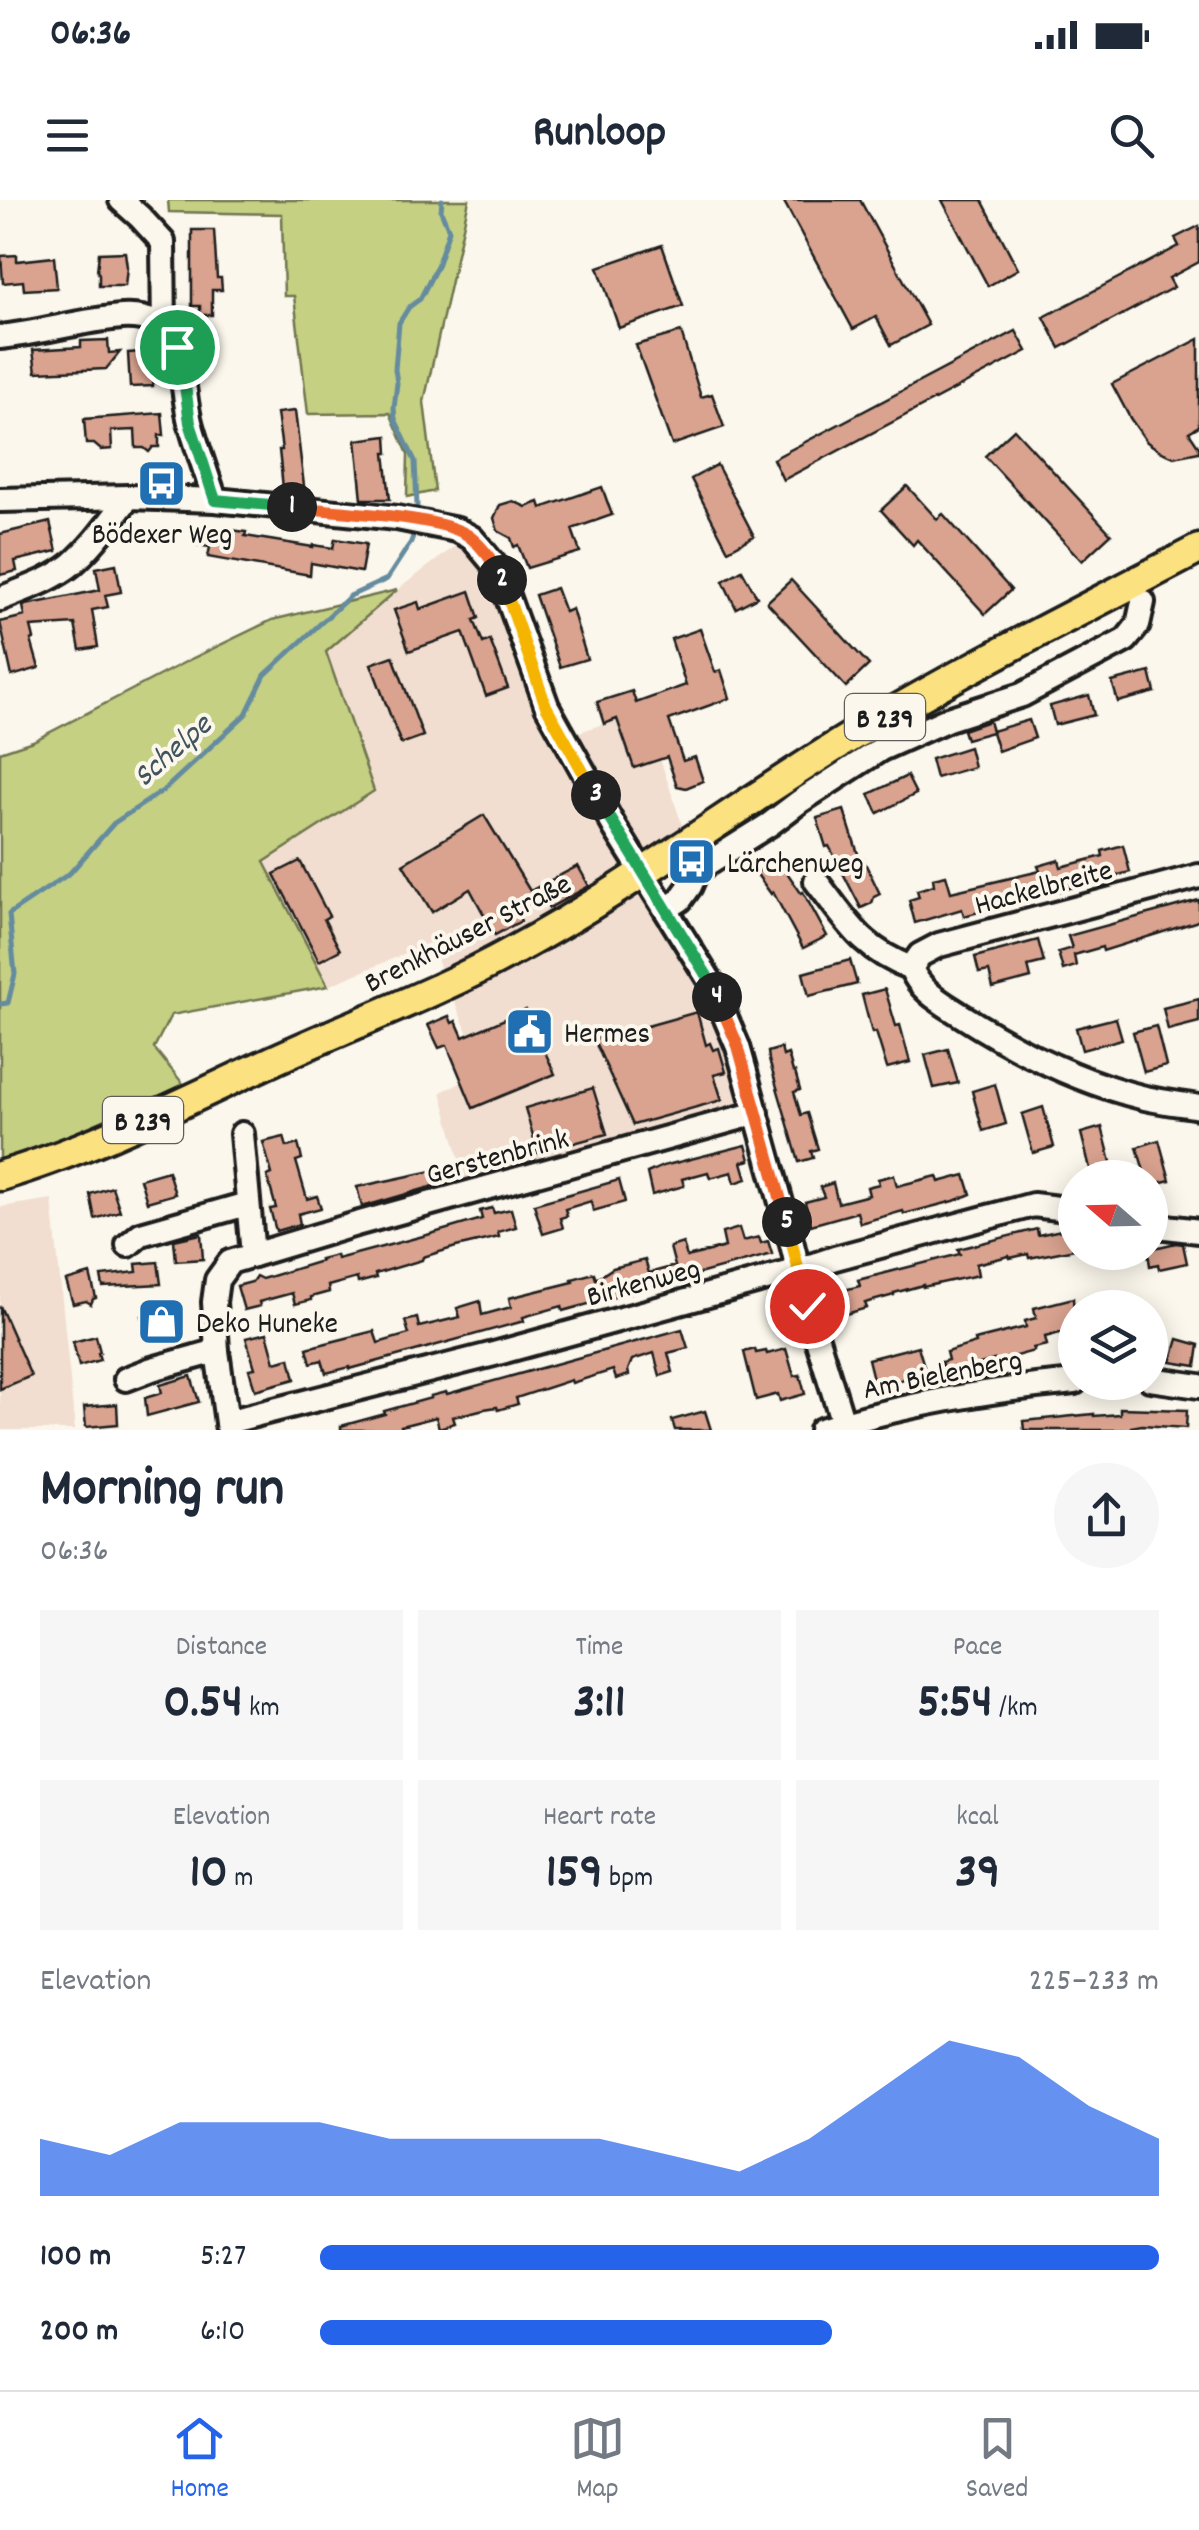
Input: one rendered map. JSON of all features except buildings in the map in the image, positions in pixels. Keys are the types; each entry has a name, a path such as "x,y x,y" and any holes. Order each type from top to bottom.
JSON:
{"main road":[{"name":"Brenkhäuser Straße","path":"0,1176 104,1138 510,953 586,910 821,756 937,686 1199,549"}],"street":[{"path":"121,200 163,242 164,331"},
{"path":"0,337 124,317 148,319 164,331 177,347 190,423 215,500"},
{"path":"0,599 70,565 101,534 129,497"},
{"path":"0,500 215,500 397,518 457,530 472,538 497,568 546,706 710,981 738,1046 799,1270 832,1427"},
{"path":"666,909 680,900 697,870 880,749 948,719 1022,695 1126,640 1138,625 1143,602"},
{"name":"Hackelbreite","path":"911,968 920,955 938,945 1199,876"},
{"path":"816,881 863,942 885,958 911,968 916,980 932,996 1001,1040 1098,1084 1199,1107"},
{"name":"Gerstenbrink","path":"227,1426 214,1302 217,1280 230,1262 757,1114"},
{"path":"242,1134 252,1255"},
{"path":"128,1245 141,1234 247,1204"},
{"name":"Birkenweg","path":"227,1426 1034,1205 1058,1208"},
{"path":"1168,1228 1199,1232"},
{"path":"126,1380 217,1352"},
{"path":"1168,1382 1199,1386"},
{"name":"Am Bielenberg","path":"832,1427 911,1406 996,1390 1058,1384"}],"shaded area":[{"path":"458,544 486,571 553,741 644,710 682,825 630,862 702,981 729,1049 746,1107 466,1184 441,1092 484,1072 430,943 328,986 264,862 374,791 326,652 397,590"},
{"path":"52,1199 75,1430 0,1430 0,1207"}],"green space":[{"path":"168,200 469,200 424,402 435,491 407,497 408,454 390,413 308,414 294,296 284,296 282,214 169,212"},
{"path":"397,590 326,652 374,791 264,862 328,986 171,1015 154,1048 184,1085 22,1156 0,1160 0,752 33,741 272,620"}],"waterway":[{"name":"Schelpe","path":"417,506 415,461 395,419 395,369 399,323 409,307 420,299 449,230 441,211 442,200"},
{"name":"Schelpe","path":"0,1004 8,1003 15,974 9,914 70,873 114,823 164,790 246,714 265,675 350,596 387,579 413,536"}],"place":[{"name":"Bödexer Weg","path":"162,484"},
{"name":"Lärchenweg","path":"692,862"},
{"name":"Hermes","path":"529,1032"},
{"name":"Deko Huneke","path":"161,1322"}],"route":[{"path":"177,347 190,423 215,500 397,518 457,530 472,538 497,568 546,706 615,828 710,981 738,1046 807,1306"}]}
